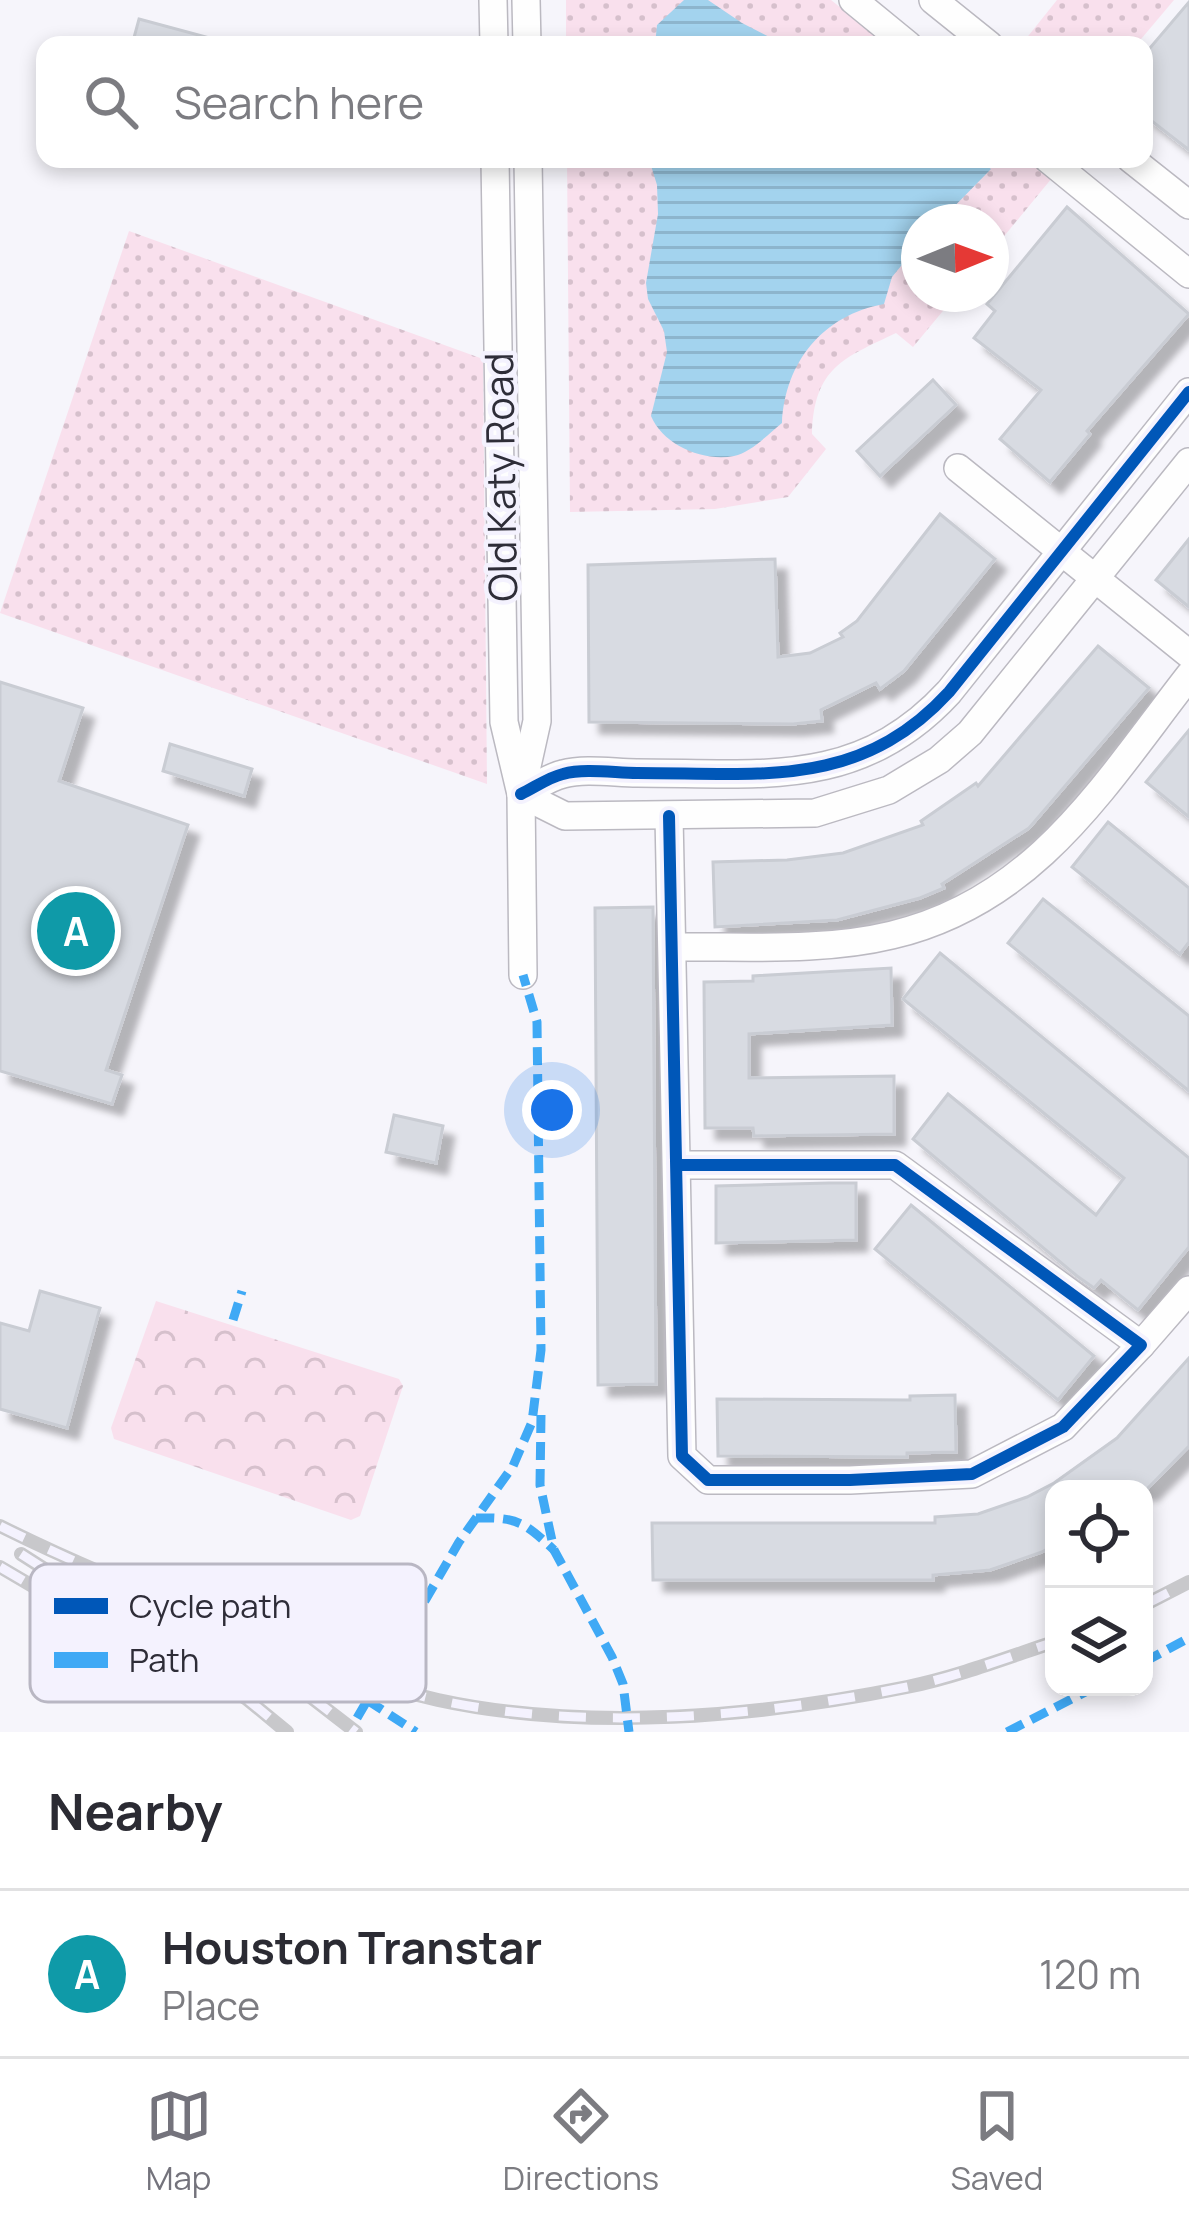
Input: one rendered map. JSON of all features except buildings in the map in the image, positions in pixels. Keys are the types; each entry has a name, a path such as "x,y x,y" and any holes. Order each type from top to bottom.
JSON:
{"street":[{"path":"493,0 494,36"},
{"path":"526,0 526,36"},
{"path":"853,0 897,36"},
{"path":"933,0 978,36"},
{"name":"Old Katy Road","path":"495,168 504,722 521,794 524,975"},
{"name":"Old Katy Road","path":"521,794 537,721 528,168"},
{"path":"1059,168 1189,274"},
{"path":"1142,168 1189,206"},
{"path":"498,333 531,332"},
{"path":"521,794 563,773 703,773 828,766 869,754 905,734 949,692 1189,392"},
{"path":"521,794 565,816 669,816 815,813 890,790 954,749 1189,462"},
{"path":"958,468 1189,655"},
{"path":"673,947 843,943 889,936 973,907 1008,886 1079,818 1189,676"},
{"path":"703,773 703,815"},
{"path":"669,816 682,1456 708,1480 971,1474 1064,1426 1189,1290"},
{"path":"678,1165 896,1165 1142,1345"}],"green space":[{"path":"566,0 831,0 876,36 566,36"},
{"path":"1057,0 1174,0 1144,36 1028,36"},
{"path":"567,168 1040,168 1052,178 1009,230 1009,204 901,204 901,312 942,312 913,347 896,333 835,368 814,411 812,434 826,449 788,497 715,509 570,512"},
{"path":"129,231 483,359 487,784 0,613"},
{"path":"156,1301 399,1379 403,1386 360,1516 351,1520 114,1439 111,1428"}],"water":[{"path":"684,0 708,0 767,36 656,36 657,25"},
{"path":"652,168 991,169 957,204 901,204 901,266 892,277 884,304 843,319 811,345 791,380 782,423 734,456 685,449 665,435 651,416 667,352 646,283 658,214"}],"railway":[{"path":"0,1526 82,1564"},
{"path":"21,1554 37,1564"},
{"path":"0,1567 30,1585"},
{"path":"1153,1600 1189,1582"},
{"path":"426,1697 553,1716 733,1713 925,1683 1045,1645"},
{"path":"251,1702 287,1732"},
{"path":"317,1702 356,1732"}],"marked path":[{"path":"426,1599 513,1466 532,1422 541,1350 537,1022 523,975"},
{"path":"233,1320 242,1291"},
{"path":"541,1415 540,1485 554,1550 612,1657 623,1684 629,1732"},
{"path":"476,1518 519,1523 554,1550"},
{"path":"1153,1657 1189,1638"},
{"path":"1007,1732 1077,1696"},
{"path":"357,1718 366,1702"},
{"path":"370,1702 416,1732"}],"cycle path":[{"path":"521,794 572,772 766,773 843,761 880,746 915,724 949,692 1189,392"},
{"path":"669,816 682,1456 708,1480 972,1474 1063,1427 1141,1345 895,1165 678,1165"}],"place":[{"name":"Houston Transtar","path":"76,931"}]}
